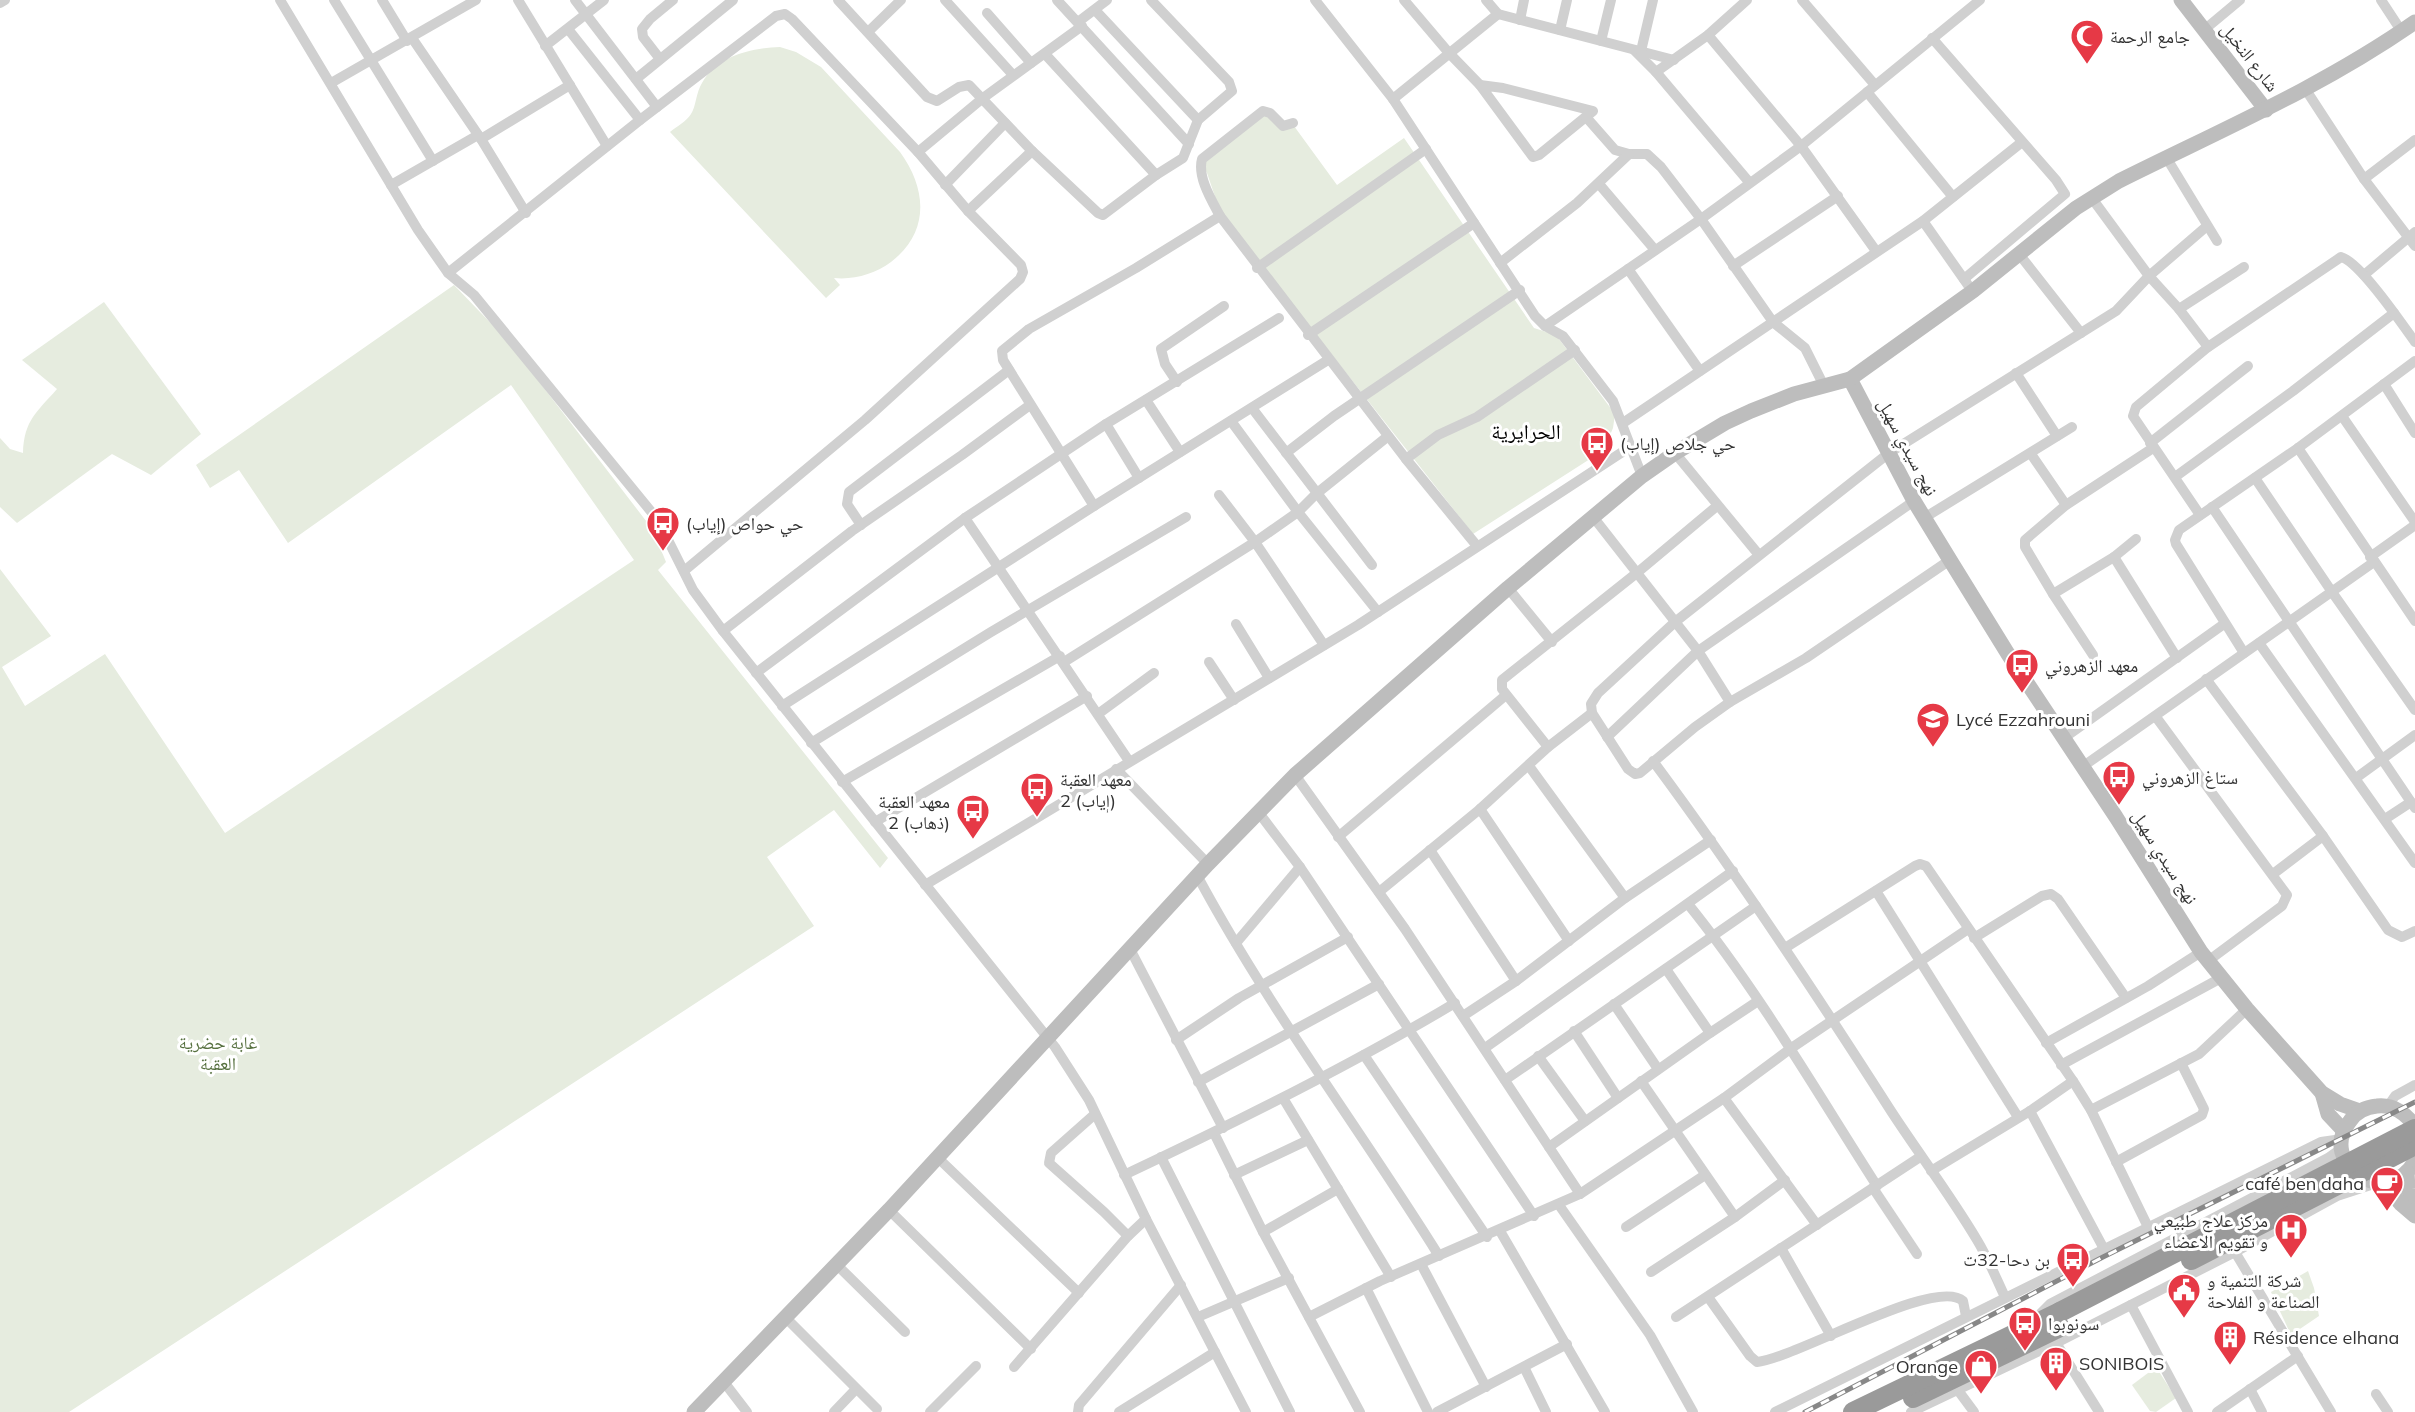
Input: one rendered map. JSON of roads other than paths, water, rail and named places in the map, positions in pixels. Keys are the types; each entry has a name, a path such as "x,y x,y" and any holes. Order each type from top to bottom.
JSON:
{"highway":[{"path":"1884,1412 2062,1318 2413,1121"},
{"path":"1853,1412 2030,1326 2062,1318 2415,1145"}],"main road":[{"name":"شارع النخيل","path":"2181,0 2266,110"},
{"path":"694,1412 889,1210 1209,864 1295,775 1508,588 1642,476 1725,423 1794,394 1850,379 1969,285 2019,254 2091,197 2306,90 2376,50 2415,22"},
{"name":"نهج سيدي سهيل","path":"1850,379 1924,518 2008,654 2205,957 2247,1009 2322,1093 2340,1104 2360,1111"},
{"name":"نهج سيدي سهيل","path":"2322,1093 2328,1114 2342,1139 2343,1156 2353,1172 2368,1181 2380,1183"},
{"path":"2342,1139 2348,1123 2360,1111 2379,1106 2388,1106 2413,1121"},
{"path":"2380,1183 2400,1178 2413,1165"},
{"path":"2413,1165 2408,1189 2415,1204"},
{"path":"2380,1183 2415,1216"}],"street":[{"path":"0,3 5,0"},
{"path":"280,0 391,185 448,273 474,295 658,520 693,590 723,631 1049,1039 1095,1114 1146,1219 1246,1412"},
{"path":"334,0 433,161"},
{"path":"382,0 479,137 526,213"},
{"path":"331,83 410,40 476,0"},
{"path":"519,0 608,146"},
{"path":"575,0 657,107"},
{"path":"545,46 604,0"},
{"path":"660,59 643,37 642,29 650,19 673,0"},
{"path":"636,79 733,0"},
{"path":"838,0 931,100 937,101 966,84 983,98 1032,151 1101,215 1108,214 1156,174 1183,158 1198,120 1232,91 1231,85 1151,0"},
{"path":"868,32 901,0"},
{"path":"945,0 1013,75"},
{"path":"1058,0 1189,144"},
{"path":"918,152 983,98 1045,54 1107,0"},
{"path":"1315,0 1393,99 1535,316 1545,326 1560,333 1613,401 1642,476"},
{"path":"1404,0 1480,85 1533,157 1538,156 1593,111 1503,88 1480,85"},
{"path":"1486,0 1498,14 1674,60"},
{"path":"1520,20 1524,0"},
{"path":"1560,30 1568,0"},
{"path":"1601,41 1611,0"},
{"path":"1638,50 1653,0"},
{"path":"1656,72 1708,35 1748,0"},
{"path":"1802,0 1953,197"},
{"path":"1545,326 1701,219 1801,146 1980,0"},
{"path":"2204,30 2240,0"},
{"path":"2381,0 2402,32"},
{"path":"1095,10 1198,120"},
{"path":"987,13 1031,63"},
{"path":"448,273 526,213 639,120 776,16 784,14 792,19 918,152 968,211 1021,265 1023,272 1020,279 865,420 684,571"},
{"path":"1393,99 1498,14"},
{"path":"568,29 639,120"},
{"path":"1708,35 1801,146 1876,251"},
{"path":"1932,38 2056,180 2076,208"},
{"path":"1638,50 1749,182"},
{"path":"1045,54 1156,174"},
{"path":"391,185 570,84"},
{"path":"2306,90 2364,179 2413,238 2364,275"},
{"path":"1293,123 1284,126 1270,113 1263,111 1202,159 1200,164 1204,180 1220,216 1257,268 1387,437 1477,546"},
{"path":"1586,117 1611,148 1629,154 1647,154 1661,167 1701,219 1773,322 1805,348 1824,386"},
{"path":"945,185 1005,123"},
{"path":"2364,179 2415,140"},
{"path":"1623,423 1923,221 2022,142"},
{"path":"1257,268 1426,149"},
{"path":"968,211 1032,151"},
{"path":"1500,263 1599,184 1629,154"},
{"path":"2166,158 2217,241"},
{"path":"1599,184 1655,250"},
{"path":"1923,221 1969,285 2065,194"},
{"path":"1733,266 1838,196"},
{"path":"2091,197 2149,276 2179,309 2208,347"},
{"path":"1094,506 1009,370 1001,355 1002,351 1029,329 1136,268 1220,216"},
{"path":"1308,334 1474,223"},
{"path":"1950,560 1806,658 1730,702 1640,773 1631,772 1592,713 1591,704 1598,693 1675,622 1759,555 1889,453 2116,311 2149,276 2207,226"},
{"path":"2019,254 2081,333"},
{"path":"2200,515 2135,421 2133,412 2136,407 2208,347 2338,258 2348,259 2364,275 2415,342"},
{"path":"2179,309 2244,267"},
{"path":"1628,269 1700,371"},
{"path":"1286,453 1359,398 1520,290"},
{"path":"1177,382 1165,364 1161,349 1224,306"},
{"path":"2175,477 2294,391 2394,314"},
{"path":"756,673 965,518 1106,424 1279,318"},
{"path":"1406,459 1438,435 1477,417 1575,350"},
{"path":"782,706 1094,506 1328,360"},
{"path":"2244,653 2176,544 2175,540 2179,530 2342,416 2415,361"},
{"path":"2093,655 2025,547 2025,540 2066,505 2152,446 2248,366"},
{"path":"861,525 847,504 849,492 1009,370"},
{"path":"2016,373 2057,436"},
{"path":"2384,384 2415,433"},
{"path":"1146,400 1180,452"},
{"path":"723,631 861,525 1030,405"},
{"path":"1252,408 1372,565"},
{"path":"2082,767 2332,592 2415,524 2342,416"},
{"path":"1231,421 1298,512 1378,612"},
{"path":"1106,424 1139,478"},
{"path":"1924,518 2072,427"},
{"path":"842,782 1062,659 1255,543 1298,512 1316,494 1387,437"},
{"path":"925,885 1378,612 1630,447"},
{"path":"2298,447 2415,621"},
{"path":"1675,453 1759,555"},
{"path":"2031,454 2066,505"},
{"path":"2255,478 2415,710"},
{"path":"1219,495 1255,543 1324,645"},
{"path":"1607,737 1698,651 1914,501"},
{"path":"1548,747 1506,695 1500,684 1504,676 1552,642 1717,506"},
{"path":"2212,507 2413,805 2385,819"},
{"path":"811,743 1028,610 1186,517"},
{"path":"965,518 1129,761"},
{"path":"1594,518 1698,651 1730,702"},
{"path":"2053,594 2114,557 2136,539"},
{"path":"2114,557 2177,658"},
{"path":"1508,588 1552,642"},
{"path":"1236,624 1269,678"},
{"path":"2064,738 2224,624"},
{"path":"2259,642 2415,863"},
{"path":"1209,662 1234,700"},
{"path":"1098,714 1154,673"},
{"path":"2206,679 2323,836 2388,930 2402,937 2415,931"},
{"path":"1338,837 1506,695"},
{"path":"874,822 1087,696"},
{"path":"1379,892 1480,809 1548,747 1592,713"},
{"path":"2046,1043 2205,957 2286,900 2285,890 2156,717"},
{"path":"2356,778 2415,735"},
{"path":"1653,761 1733,871 1833,1020 1920,1157 1979,1243 2005,1297"},
{"path":"1529,766 1625,898"},
{"path":"1116,769 1209,864"},
{"path":"1295,775 1455,1003 1580,1194"},
{"path":"1480,809 1569,941"},
{"path":"1259,813 1300,867 1348,937 1534,1216"},
{"path":"2273,874 2323,836"},
{"path":"1463,1016 1516,981 1625,898 1711,840"},
{"path":"1430,850 1516,981"},
{"path":"1785,948 1915,866 1923,864 1929,868 2091,1110 2148,1227"},
{"path":"1236,943 1300,867"},
{"path":"1485,1048 1733,871"},
{"path":"1198,877 1291,1031 1439,1256"},
{"path":"1876,891 2018,1117"},
{"path":"1309,1317 1391,1276 1487,1237 1580,1194 1724,1098 1790,1049 1919,960 2042,896 2051,894 2058,899 2126,998"},
{"path":"1688,904 1714,936 1790,1049 1917,1254"},
{"path":"1506,1080 1756,906"},
{"path":"1176,1040 1262,984 1348,937"},
{"path":"1130,949 1198,1082 1234,1175 1360,1412"},
{"path":"1665,969 1710,1033"},
{"path":"2061,1065 2221,978"},
{"path":"1198,1082 1379,984"},
{"path":"1550,1147 1641,1081 1758,1002"},
{"path":"1124,1175 1218,1131 1321,1078 1455,1003"},
{"path":"1614,1004 1658,1070"},
{"path":"2091,1110 2206,1049 2247,1009"},
{"path":"1574,1031 1618,1098"},
{"path":"1364,1055 1487,1237"},
{"path":"1538,1056 1586,1121"},
{"path":"2116,1162 2202,1115 2204,1109 2181,1063"},
{"path":"1641,1081 1735,1217"},
{"path":"1931,1171 2030,1111 2073,1081"},
{"path":"2388,1106 2396,1096 2415,1085"},
{"path":"1282,1098 1391,1276"},
{"path":"1724,1098 1817,1225"},
{"path":"2030,1111 2104,1249"},
{"path":"1095,1114 1052,1153 1049,1163 1128,1236"},
{"path":"1775,1412 2321,1142 2342,1139"},
{"path":"2030,1326 2037,1315 2049,1304 2318,1164 2342,1139"},
{"path":"1234,1175 1308,1140"},
{"path":"1161,1157 1236,1301 1290,1412"},
{"path":"1676,1317 1920,1157"},
{"path":"938,1158 1079,1293"},
{"path":"1626,1227 1705,1176"},
{"path":"1652,1272 1735,1217 1785,1180"},
{"path":"1911,1412 2131,1305 2337,1196 2380,1183"},
{"path":"1263,1232 1338,1189"},
{"path":"1559,1205 1650,1335 1693,1412"},
{"path":"889,1210 1031,1349"},
{"path":"1014,1367 1128,1236 1146,1219"},
{"path":"1500,1231 1605,1412"},
{"path":"1781,1248 1831,1336"},
{"path":"2235,1252 2331,1412"},
{"path":"836,1264 905,1332"},
{"path":"1420,1264 1486,1387"},
{"path":"1198,1317 1289,1278"},
{"path":"1077,1412 1077,1407 1085,1397 1181,1285"},
{"path":"1366,1288 1428,1412"},
{"path":"1708,1297 1754,1361 1765,1360 1831,1336 1880,1314 1924,1299 1956,1296 1963,1301 1966,1316"},
{"path":"2131,1305 2188,1412"},
{"path":"785,1317 878,1409"},
{"path":"2056,1343 2099,1412"},
{"path":"1441,1411 1567,1344"},
{"path":"1119,1412 1215,1352"},
{"path":"2217,1412 2298,1356"},
{"path":"930,1412 976,1366"},
{"path":"1524,1366 1546,1412"},
{"path":"724,1382 747,1412"},
{"path":"834,1412 856,1389"},
{"path":"1957,1389 1974,1412"},
{"path":"2250,1389 2262,1412"},
{"path":"2376,1394 2388,1412"}],"railway":[{"path":"1805,1412 2103,1257 2415,1102"}],"place":[{"name":"جامع الرحمة","path":"2087,65"},
{"name":"حي جلاص (إياب)","path":"1597,472"},
{"name":"حي حواص (إياب)","path":"663,552"},
{"name":"معهد الزهروني","path":"2022,694"},
{"name":"Lycé Ezzahrouni","path":"1933,748"},
{"name":"ستاغ الزهروني","path":"2119,806"},
{"name":"معهد العقبة 2 (إياب)","path":"1037,818"},
{"name":"معهد العقبة 2 (ذهاب)","path":"973,840"},
{"name":"café ben daha","path":"2387,1212"},
{"name":"مركز علاج طبيعي و تقويم الاعضاء","path":"2291,1259"},
{"name":"بن دحا-32ت","path":"2073,1288"},
{"name":"شركة التنمية و الصناعة و الفلاحة","path":"2184,1319"},
{"name":"سونوبوا","path":"2025,1352"},
{"name":"Résidence elhana","path":"2230,1366"},
{"name":"SONIBOIS","path":"2056,1392"},
{"name":"Orange","path":"1981,1395"}],"district":[{"name":"الحرايرية","path":"1526,431"}],"park label":[{"name":"غابة حضرية العقبة","path":"218,1052"}]}
